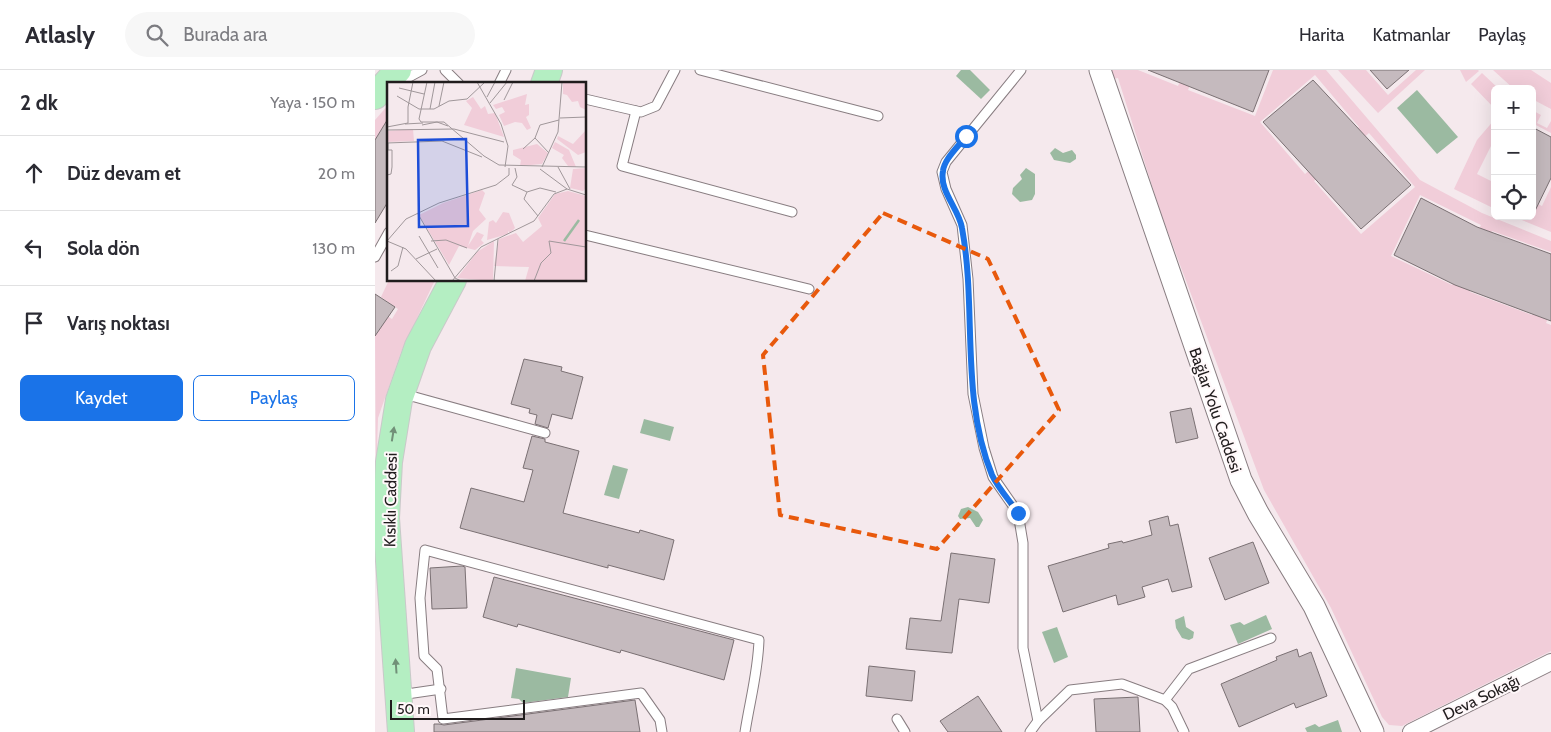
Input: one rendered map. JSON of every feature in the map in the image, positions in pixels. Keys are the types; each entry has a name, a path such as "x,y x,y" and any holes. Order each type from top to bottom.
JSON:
{"main road":[{"path":"390,82 398,70"},
{"path":"545,82 549,70"},
{"name":"Kısıklı Caddesi","path":"401,732 387,518 389,462 401,393 418,346 452,281"}],"street":[{"name":"Bağlar Yolu Caddesi","path":"1100,70 1241,480 1257,513 1318,613 1373,732"},
{"name":"Deva Sokağı","path":"1411,732 1551,662"}],"lane":[{"path":"400,82 422,70"},
{"path":"445,70 457,82"},
{"path":"500,82 506,70"},
{"path":"586,100 641,112 656,106 675,70"},
{"path":"699,70 879,116"},
{"path":"1021,70 966,136 946,162 942,172 945,189 962,226 968,279 973,394 983,448 993,477 1018,513 1023,543 1023,648 1038,721"},
{"path":"636,111 622,166 792,212"},
{"path":"586,234 809,289"},
{"path":"375,257 387,236"},
{"path":"401,393 545,433"},
{"path":"662,732 660,720 641,693 443,719 441,689 437,669 424,656 421,598 425,550 759,640 758,668 749,704 745,732"},
{"path":"1165,700 1189,669 1271,638"},
{"path":"1030,732 1038,721 1071,690 1121,684 1165,700 1172,706 1184,732"},
{"path":"398,696 441,689"},
{"path":"897,718 905,732"}],"highlighted area":[{"path":"883,213 988,259 1059,410 937,549 780,515 763,355"}],"shaded area":[{"path":"961,70 970,70 990,90 981,99 956,76"},
{"path":"1111,70 1138,70 1178,86 1185,70 1196,70 1188,90 1255,116 1273,70 1326,70 1420,180 1491,217 1491,220 1499,220 1551,241 1551,252 1492,231 1470,292 1532,315 1551,265 1551,312 1546,323 1551,325 1551,651 1402,726 1389,725 1382,717 1331,608 1264,490 1160,211 1118,78 1113,79","holes":["1315,75 1359,127 1305,174 1260,122","1369,133 1415,187 1361,234 1314,181","1420,195 1481,225 1452,285 1391,256"]},
{"path":"1338,70 1366,70 1388,95 1416,70 1425,70 1378,113"},
{"path":"1460,70 1478,70 1479,71 1466,82"},
{"path":"1493,70 1531,70 1551,83 1551,109 1536,101 1536,85 1510,85"},
{"path":"1482,73 1495,85 1491,85 1491,105 1471,84"},
{"path":"1417,90 1458,137 1437,154 1397,108"},
{"path":"387,106 387,120 375,140 375,120"},
{"path":"1536,112 1541,115 1537,123 1547,128 1551,121 1551,133 1536,125"},
{"path":"1491,124 1491,146 1477,174 1491,181 1491,207 1454,189 1477,140"},
{"path":"1055,148 1063,153 1072,150 1076,155 1076,159 1070,163 1054,160 1050,153"},
{"path":"1026,168 1035,174 1035,194 1032,200 1020,202 1012,194 1013,188 1022,179 1020,175"},
{"path":"1551,187 1551,232 1522,220 1536,220 1536,203 1542,206"},
{"path":"389,281 435,281 401,352 378,418 376,485 375,332 380,311 392,319 398,309 381,297"},
{"path":"644,419 674,427 670,441 640,433"},
{"path":"613,465 628,469 619,499 604,495"},
{"path":"968,507 978,512 983,520 979,527 976,527 970,518 960,519 958,516 961,509"},
{"path":"1266,615 1272,629 1238,644 1230,625 1240,622 1244,625"},
{"path":"1184,616 1186,627 1194,632 1193,638 1189,640 1182,638 1176,628 1175,620"},
{"path":"1057,627 1068,657 1054,663 1042,632"},
{"path":"516,668 571,678 568,697 523,703 519,699 511,698"},
{"path":"1338,720 1342,732 1307,732 1305,728 1315,724 1319,727"}],"building":[{"path":"1148,70 1269,70 1253,112"},
{"path":"1370,70 1409,70 1387,89"},
{"path":"1313,80 1411,185 1361,229 1263,122"},
{"path":"387,120 387,203 375,223 375,140"},
{"path":"1536,129 1551,137 1551,178 1536,209"},
{"path":"1421,198 1477,227 1551,254 1551,321 1455,285 1394,255"},
{"path":"375,294 395,307 375,336"},
{"path":"524,359 562,367 561,371 583,377 572,419 552,414 548,428 535,424 537,415 529,413 530,409 511,404"},
{"path":"1191,408 1198,438 1176,443 1170,412"},
{"path":"532,436 545,439 545,442 579,451 563,513 639,533 640,530 674,540 664,580 608,565 608,568 460,528 471,488 524,502 533,470 523,468"},
{"path":"1168,516 1170,526 1178,524 1192,587 1172,592 1168,579 1142,587 1145,597 1118,605 1116,595 1063,612 1048,566 1109,548 1108,544 1122,541 1123,543 1152,535 1149,521"},
{"path":"1253,542 1269,583 1225,600 1209,558"},
{"path":"951,553 995,559 989,603 959,599 952,653 906,649 910,618 941,621"},
{"path":"465,567 467,608 432,609 430,568"},
{"path":"494,577 734,640 724,680 621,650 620,653 518,624 517,627 483,617"},
{"path":"1297,649 1299,657 1311,652 1327,696 1296,708 1294,703 1239,727 1221,684 1277,660 1276,657"},
{"path":"869,666 915,671 912,701 866,696"},
{"path":"978,696 1002,732 948,732 940,721"},
{"path":"1138,697 1140,732 1096,732 1094,699"},
{"path":"635,700 640,732 434,732 434,724 444,725"}],"route":[{"path":"966,136 946,162 942,172 945,189 962,226 968,279 973,394 983,448 993,477 1018,513"}]}
